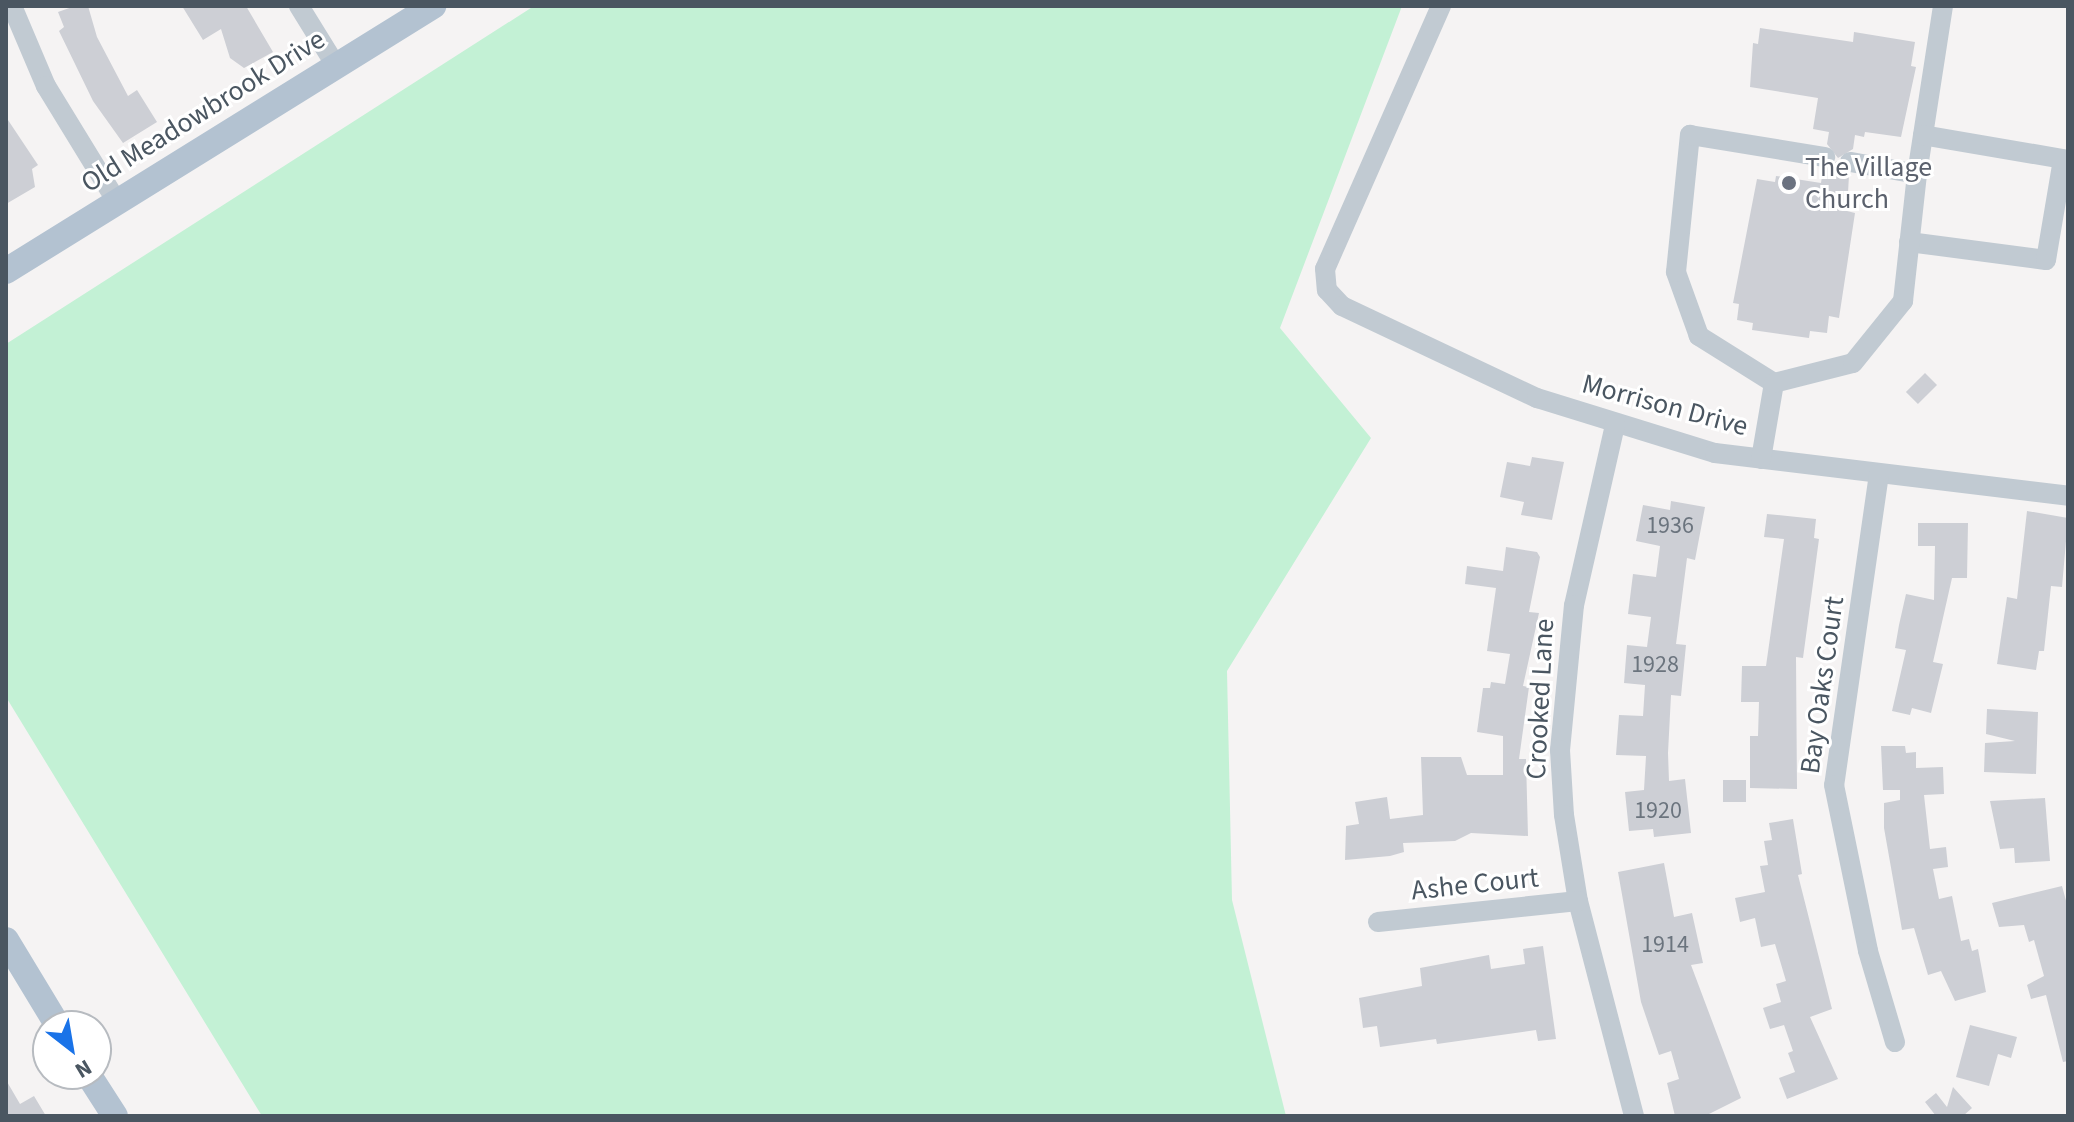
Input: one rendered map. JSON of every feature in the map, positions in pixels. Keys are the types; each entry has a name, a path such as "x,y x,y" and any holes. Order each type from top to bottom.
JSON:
{"main road":[{"name":"Old Meadowbrook Drive","path":"6,271 433,6"},
{"path":"6,940 48,1010"},
{"path":"98,1090 115,1116"}],"street":[{"path":"12,6 46,86 117,202"},
{"path":"299,6 336,66"},
{"name":"Morrison Drive","path":"1441,6 1325,269 1326,284 1342,306 1431,350 1615,425 1715,453 2068,496"},
{"path":"1825,157 1690,135 1676,272 1699,336 1774,383 1853,363 1903,301 1917,174 1943,6"},
{"path":"1909,242 2046,260 2063,159 1923,135"},
{"path":"1850,162 1917,174"},
{"path":"1761,459 1774,383"},
{"name":"Crooked Lane","path":"1615,425 1574,605 1560,750 1564,815 1578,901 1634,1116"},
{"name":"Bay Oaks Court","path":"1879,474 1834,785 1868,951 1895,1042"},
{"name":"Ashe Court","path":"1378,922 1578,901"}],"green space":[{"path":"534,6 1402,6 1280,328 1371,438 1227,671 1232,900 1286,1116 262,1116 6,697 6,344"}],"building":[{"path":"75,6 88,6 97,37 128,96 137,90 157,122 123,143 93,101 59,31 64,27 58,12"},
{"path":"182,6 246,6 273,52 244,68 230,58 221,29 203,40"},
{"path":"1760,28 1853,42 1854,32 1915,42 1911,66 1916,67 1901,137 1865,132 1864,137 1855,135 1853,149 1838,158 1827,144 1829,132 1813,129 1818,98 1750,87 1753,43 1758,44"},
{"path":"6,117 38,165 32,169 35,187 6,204"},
{"path":"1837,161 1849,175 1847,211 1855,213 1839,318 1829,316 1827,333 1810,331 1809,338 1752,330 1753,323 1737,320 1739,304 1733,303 1757,179 1775,182 1776,176 1821,183 1823,170"},
{"path":"1925,373 1937,385 1918,404 1906,392"},
{"path":"1532,457 1564,462 1552,520 1521,515 1524,502 1500,497 1507,462 1530,466"},
{"path":"1671,501 1705,507 1695,560 1687,558 1676,644 1686,645 1681,696 1671,695 1668,753 1669,781 1685,779 1691,833 1654,837 1653,829 1629,831 1625,792 1644,790 1646,756 1616,755 1619,715 1643,716 1645,685 1624,683 1627,645 1647,647 1651,617 1628,614 1633,574 1656,577 1660,546 1636,541 1643,505 1670,510"},
{"path":"2027,511 2068,518 2062,587 2051,586 2044,651 2039,651 2036,670 1997,664 2007,597 2017,599"},
{"path":"1767,514 1816,519 1814,538 1819,539 1803,658 1796,657 1797,789 1750,788 1750,736 1758,736 1759,702 1741,702 1742,666 1766,666 1784,539 1764,537"},
{"path":"1918,523 1968,523 1967,578 1952,578 1933,662 1943,664 1931,713 1912,708 1910,715 1892,711 1906,650 1895,648 1899,625 1906,594 1934,600 1935,546 1918,546"},
{"path":"1506,547 1537,552 1540,557 1529,612 1539,613 1523,686 1529,687 1519,759 1526,759 1528,836 1471,833 1455,841 1403,843 1404,852 1390,856 1345,860 1346,826 1359,824 1355,802 1387,797 1390,819 1423,815 1421,757 1461,757 1467,775 1503,775 1503,736 1477,732 1483,688 1490,688 1491,682 1505,684 1510,654 1487,651 1496,588 1465,584 1467,566 1503,571"},
{"path":"1987,709 2038,712 2036,774 1984,772 1985,743 2015,741 1986,734"},
{"path":"1881,746 1905,746 1906,753 1916,752 1916,768 1943,767 1944,794 1924,795 1930,849 1946,847 1948,867 1933,869 1939,899 1952,896 1961,941 1969,939 1972,951 1978,949 1986,992 1955,1001 1941,971 1928,975 1914,928 1902,930 1884,828 1884,803 1900,800 1900,790 1883,790"},
{"path":"1723,780 1746,780 1746,802 1723,802"},
{"path":"2045,798 2050,861 2015,863 2014,848 2000,849 1990,801"},
{"path":"1793,819 1802,874 1798,875 1832,1009 1810,1017 1838,1079 1787,1099 1779,1078 1795,1072 1788,1053 1793,1051 1784,1025 1770,1029 1763,1008 1781,1002 1776,984 1786,981 1775,944 1761,947 1755,918 1740,922 1735,898 1765,892 1760,866 1768,865 1764,841 1772,840 1769,823"},
{"path":"1664,863 1674,917 1692,913 1703,963 1691,965 1741,1098 1705,1116 1675,1116 1667,1083 1679,1079 1671,1051 1659,1055 1641,1002 1618,872"},
{"path":"2062,886 2068,908 2068,1061 2063,1062 2046,995 2031,999 2027,985 2044,976 2034,940 2029,942 2024,925 1999,927 1992,903"},
{"path":"1543,946 1556,1039 1538,1041 1536,1030 1437,1044 1436,1039 1380,1047 1377,1026 1363,1028 1359,998 1422,986 1420,968 1489,955 1491,969 1525,964 1523,949"},
{"path":"1970,1025 2017,1037 2011,1058 1998,1054 1989,1086 1956,1077"},
{"path":"6,1080 20,1104 34,1096 46,1116 6,1116"},
{"path":"1953,1087 1972,1108 1963,1116 1936,1116 1925,1102 1936,1093 1947,1107"}],"place":[{"name":"The Village Church","path":"1789,183"}]}
